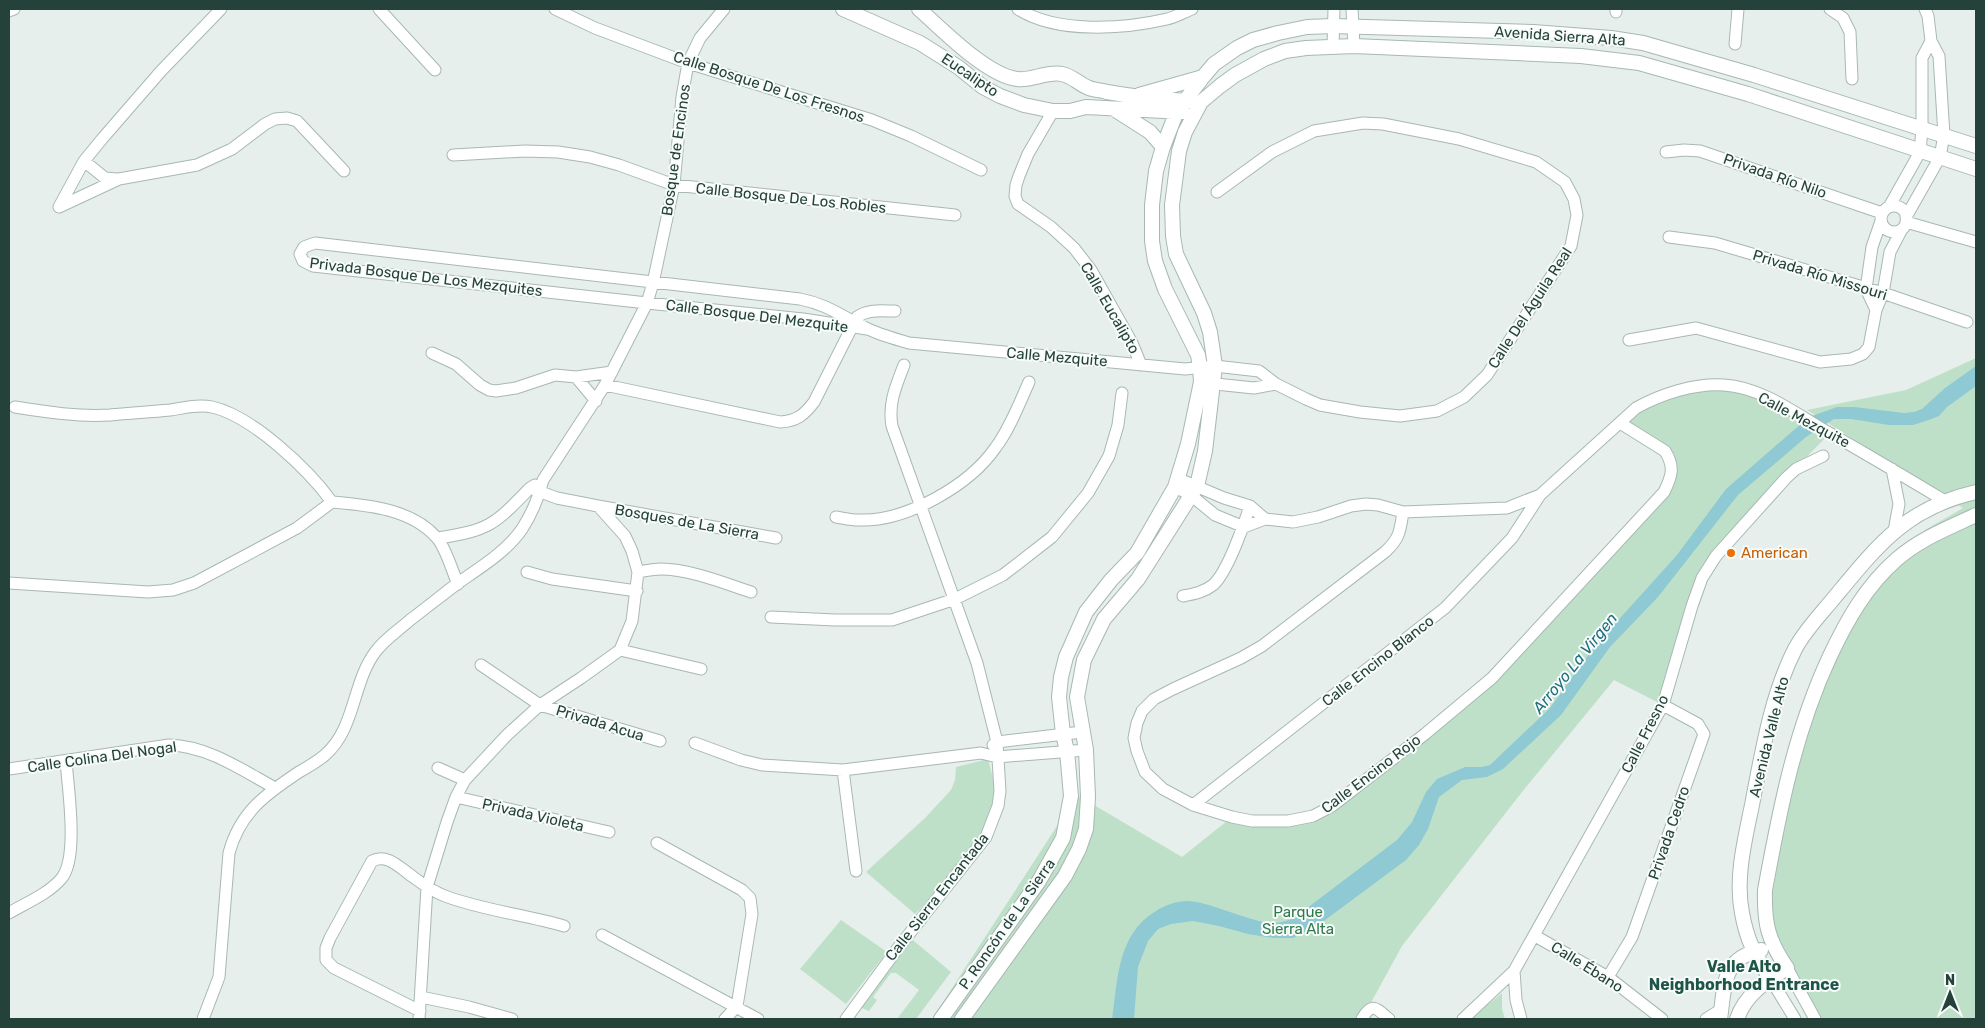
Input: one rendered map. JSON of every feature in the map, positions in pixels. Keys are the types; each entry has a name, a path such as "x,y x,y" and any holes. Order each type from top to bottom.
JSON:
{"street":[{"path":"9,11 14,9"},
{"path":"119,179 59,207 84,162 146,88 221,9"},
{"path":"379,9 435,70"},
{"name":"Calle Bosque De Los Fresnos","path":"554,9 594,28 688,63 872,120 944,151 981,170"},
{"name":"Eucalipto","path":"843,9 920,43 958,67 983,87 1024,105 1053,111 1070,111 1086,107 1198,107"},
{"name":"Eucalipto","path":"919,9 986,66 1006,76 1017,79 1032,79 1050,74 1061,74 1079,81 1089,88 1181,106"},
{"path":"1018,9 1044,20 1060,23 1082,26 1121,27 1169,19 1192,9"},
{"path":"1333,47 1334,9"},
{"path":"1352,9 1354,46"},
{"path":"1735,44 1738,9"},
{"path":"1830,9 1843,18 1850,32 1852,79"},
{"path":"1630,340 1696,328 1820,362 1836,362 1863,354 1869,347 1876,310 1883,294 1890,252 1940,158 1944,136 1939,56 1931,41 1928,16 1925,9"},
{"name":"Bosque de Encinos","path":"203,1019 220,976 227,869 234,835 258,802 275,788 324,756 342,736 368,663 377,650 391,636 506,547 522,528 535,490 606,385 647,303 653,283 674,186 682,97 688,63 700,38 721,10"},
{"name":"Avenida Sierra Alta","path":"1181,106 1214,64 1253,40 1308,27 1333,26 1533,32 1610,38 1643,43 1763,78 1976,146"},
{"path":"1876,310 1866,289 1872,247 1884,214 1920,152 1922,129 1922,58 1931,41"},
{"path":"1639,63 1643,43"},
{"name":"Avenida Sierra Alta","path":"1198,107 1235,74 1264,59 1285,51 1306,48 1354,46 1563,55 1639,63 1748,94 1920,152 1976,168"},
{"path":"1132,97 1203,77"},
{"path":"1024,105 1032,79"},
{"path":"1922,84 1940,84"},
{"path":"1086,107 1089,88"},
{"name":"P. Roncón de La Sierra","path":"962,1019 1061,882 1079,849 1086,829 1088,797 1086,750 1077,697 1084,660 1104,619 1138,578 1195,491 1205,451 1208,383 1200,367 1191,340 1165,289 1155,261 1152,241 1152,205 1156,171 1162,147 1181,106"},
{"path":"1111,107 1150,132 1162,147"},
{"name":"P. Roncón de La Sierra","path":"941,1019 1039,881 1063,838 1071,796 1059,697 1061,677 1073,638 1086,612 1140,548 1177,483 1188,444 1215,366 1210,332 1204,314 1176,254 1172,236 1172,205 1179,151 1198,107"},
{"name":"Calle Eucalipto","path":"1053,111 1028,154 1019,176 1015,196 1018,204 1051,226 1074,248 1096,278 1132,342 1142,365"},
{"path":"84,162 105,178 119,179 197,165 232,149 265,124 281,118 297,121 303,126 344,171"},
{"name":"Calle Del Águila Real","path":"1215,366 1259,371 1276,384 1320,405 1360,412 1400,416 1437,411 1452,405 1464,397 1487,375 1558,269 1571,246 1577,215 1574,199 1565,182 1536,162 1459,139 1383,124 1363,122 1314,131 1272,152 1217,192"},
{"name":"Calle Bosque De Los Robles","path":"453,155 524,151 558,152 618,164 674,186 955,215"},
{"name":"Privada Río Nilo","path":"1666,152 1700,151 1884,214"},
{"path":"1884,214 1894,206 1902,209 1905,223"},
{"path":"1884,214 1885,229 1889,231 1894,232 1905,223"},
{"path":"1905,223 1976,242"},
{"name":"Privada Río Missouri","path":"1669,237 1715,243 1883,294 1967,322"},
{"name":"Privada Bosque De Los Mezquites","path":"647,303 313,266 303,261 300,254 304,247 315,243 653,283"},
{"name":"Calle Bosque Del Mezquite","path":"653,283 806,300 823,304 852,324"},
{"name":"Calle Bosque Del Mezquite","path":"647,303 852,324 891,338 929,345"},
{"path":"606,385 780,422 792,422 807,412 814,402 852,324 865,312 895,311"},
{"name":"Calle Mezquite","path":"929,345 1185,369 1215,366"},
{"path":"432,353 456,364 480,385 489,390 496,391 516,388 555,375 576,377 612,372"},
{"name":"Calle Sierra Encantada","path":"846,1019 887,962 986,837 998,806 1000,791 997,742 977,663 920,506 890,416 892,399 904,365"},
{"path":"1185,369 1208,383 1254,388 1276,384"},
{"path":"576,377 596,401"},
{"path":"836,517 859,520 875,519 920,506 954,487 980,465 996,448 1029,382"},
{"name":"Calle Mezquite","path":"1540,495 1636,408 1650,400 1699,386 1724,384 1742,388 1776,402 1945,501"},
{"path":"771,617 892,620 955,600 1003,575 1052,537 1088,494 1109,456 1118,425 1122,393"},
{"path":"15,407 50,413 107,415 192,406 217,408 241,418 257,429 316,481 332,502 387,510 421,524 438,538 458,584"},
{"name":"Calle Encino Rojo","path":"1403,512 1400,534 1396,542 1386,552 1262,646 1241,658 1172,688 1154,699 1142,712 1137,723 1134,738 1145,772 1163,789 1193,804 1232,818 1252,821 1288,821 1314,816 1340,800 1425,734 1492,678 1664,492 1672,476 1669,457 1665,451 1620,423"},
{"name":"Calle Fresno","path":"1463,1019 1514,971 1663,705 1692,606 1706,571 1716,556 1786,478 1796,469 1824,456"},
{"path":"1892,469 1899,504 1894,531"},
{"path":"1177,483 1195,491 1250,506 1265,519"},
{"path":"438,538 471,533 496,521 535,490"},
{"name":"Bosques de La Sierra","path":"535,490 557,498 776,538"},
{"path":"1195,491 1215,514 1244,527 1265,519 1293,522 1318,517 1351,506 1366,504 1378,505 1403,512 1507,508 1540,495"},
{"name":"Avenida Valle Alto","path":"1795,1019 1752,952 1742,912 1740,876 1763,749 1783,676 1796,647 1810,627 1863,563 1894,531 1918,514 1945,501 1976,492"},
{"name":"Calle Encino Blanco","path":"1193,804 1429,622 1512,538 1540,495"},
{"path":"9,583 129,591 173,590 202,579 297,528 332,502"},
{"path":"564,926 444,896 427,887 391,860 382,858 372,862 334,930 326,948 326,960 334,968 420,1015 422,948 427,887 456,797 465,780 540,705 620,650 632,621 638,572 632,551 625,536 598,506"},
{"path":"1184,596 1203,591 1214,584 1221,576 1244,527 1250,506"},
{"path":"1507,508 1512,514 1514,521 1512,538"},
{"name":"Avenida Valle Alto","path":"1815,1019 1787,968 1773,947 1767,929 1764,910 1765,890 1797,742 1812,699 1836,644 1852,612 1878,577 1897,559 1923,540 1976,515"},
{"path":"638,572 662,569 681,572 723,582 751,592"},
{"path":"527,572 552,578 637,591"},
{"path":"620,650 701,669"},
{"name":"Privada Acua","path":"481,665 540,705 660,741"},
{"name":"Privada Cedro","path":"1608,977 1632,937 1704,734 1698,724 1663,705"},
{"path":"981,753 997,742 1082,732"},
{"path":"695,743 741,760 762,765 843,770 981,753 997,757 1086,750"},
{"name":"Calle Colina Del Nogal","path":"9,769 169,745 184,745 209,753 275,788"},
{"path":"9,913 62,879 68,868 71,848 66,761"},
{"path":"438,768 465,780"},
{"path":"843,770 856,871"},
{"name":"Privada Violeta","path":"456,797 609,832"},
{"path":"657,842 742,890 750,898 752,914 737,1006 725,1019"},
{"path":"602,935 758,1019"},
{"name":"Calle Ébano","path":"1535,936 1608,977 1662,1019"},
{"path":"1706,1019 1721,1014 1724,987 1730,968 1736,960 1752,952 1773,947"},
{"path":"1737,1019 1744,1004 1770,978 1787,968"},
{"path":"1514,971 1516,1000 1521,1019"},
{"path":"422,997 512,1019"},
{"path":"1362,1019 1367,1011 1372,1008 1375,1008 1389,1019"}],"green space":[{"path":"1976,358 1976,1019 1816,1019 1773,947 1768,879 1797,742 1827,661 1872,584 1925,530 1963,508 1807,410 1906,390"},
{"name":"Parque Sierra Alta","path":"1699,386 1742,388 1830,433 1786,478 1702,578 1663,705 1614,680 1522,792 1402,946 1362,1019 932,1019 1077,795 1182,857 1232,817 1313,816 1492,678 1672,476 1665,451 1620,423 1636,408"},
{"path":"988,759 997,794 987,828 949,880 915,914 866,872 925,818 951,790 955,780 956,767"},
{"path":"841,920 887,952 846,1004 800,969"},
{"path":"908,936 951,972 916,1019 897,1019 919,990 896,973 891,973 873,997 877,1000 869,1011 857,1006"},
{"path":"1502,993 1502,1009 1505,1019 1470,1019"}],"water":[{"path":"1976,366 1976,386 1947,407 1939,416 1913,425 1889,425 1851,419 1834,419 1806,437 1738,495 1658,597 1610,647 1561,715 1503,769 1487,777 1462,780 1439,797 1428,829 1419,845 1406,860 1317,926 1293,938 1274,938 1248,934 1193,921 1171,924 1158,929 1148,941 1138,967 1134,1019 1112,1019 1118,974 1127,945 1143,921 1156,911 1175,903 1188,901 1206,904 1265,922 1278,923 1294,918 1397,840 1412,822 1426,792 1437,779 1465,767 1490,765 1550,708 1594,647 1677,555 1726,489 1795,429 1812,416 1837,407 1854,407 1904,413 1914,412 1922,409 1945,388"}],"place":[{"name":"American","path":"1731,553"}],"district":[{"name":"Valle Alto Neighborhood Entrance","path":"1744,975"}],"water label":[{"name":"Arroyo La Virgen","path":"1575,663"}]}
